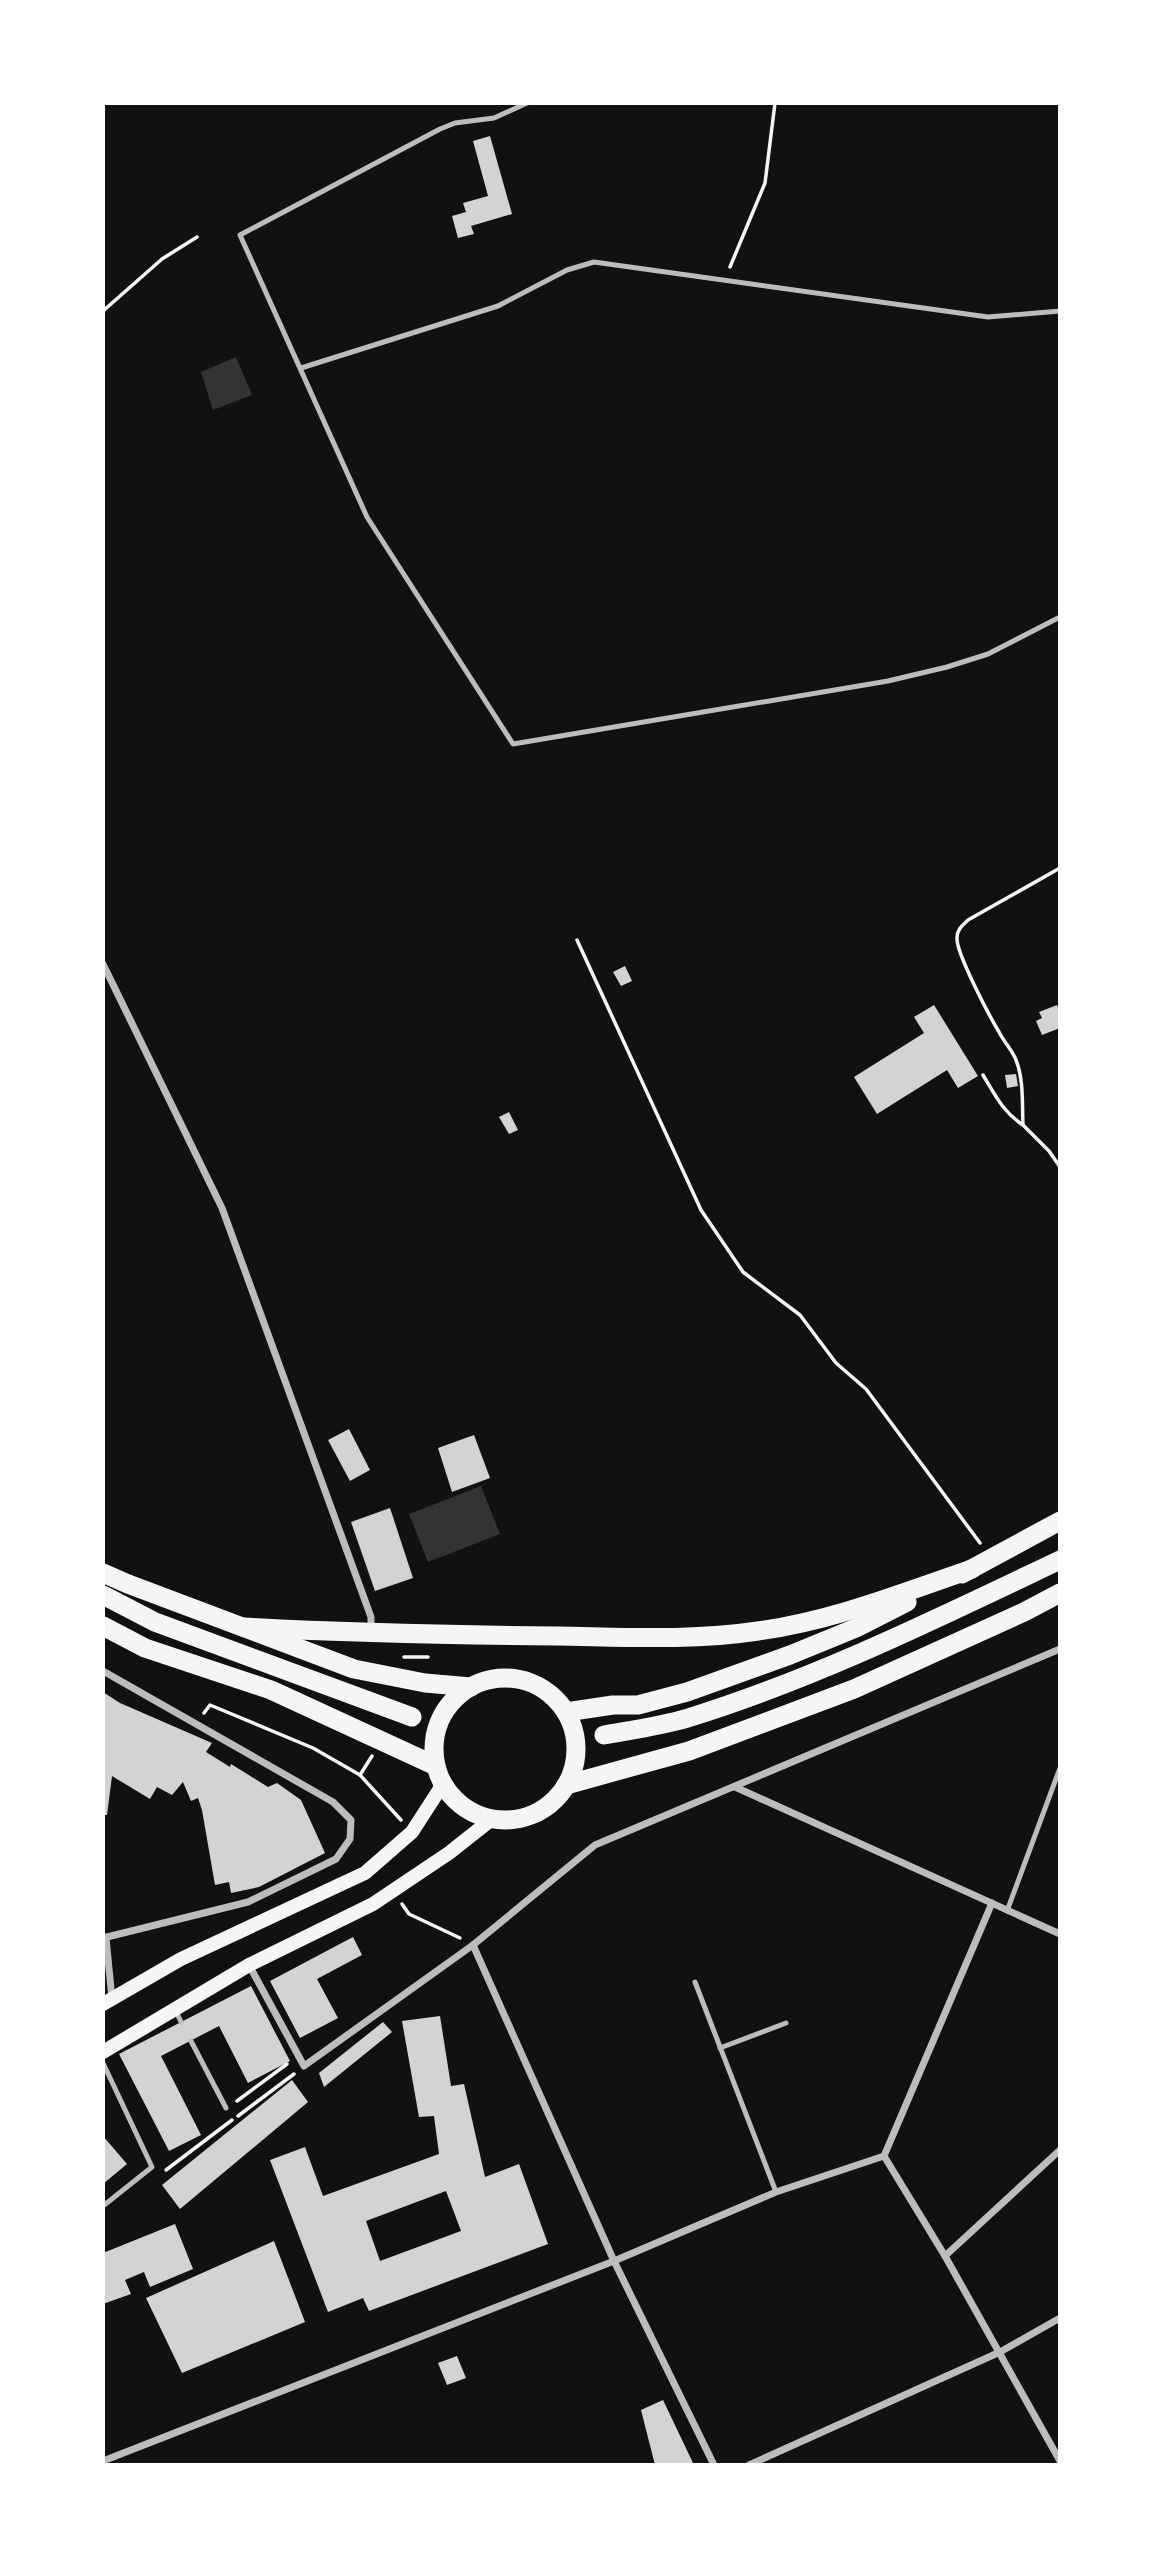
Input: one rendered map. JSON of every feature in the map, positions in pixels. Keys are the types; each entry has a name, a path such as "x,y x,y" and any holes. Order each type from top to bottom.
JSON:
{"highway":[{"path":"566,1712 613,1705 638,1705 687,1692 790,1655 856,1628 1060,1521"},
{"path":"604,1735 685,1719 793,1681 906,1634 1060,1560"},
{"path":"243,1627 371,1634 648,1638 726,1635 801,1623 850,1611 981,1564"},
{"path":"103,1573 354,1669 425,1683 471,1687"},
{"path":"561,1791 689,1751 854,1689 1060,1593"},
{"path":"103,1595 155,1622 412,1717"},
{"path":"103,1626 145,1648"},
{"path":"103,1641 145,1648 271,1690 381,1740 439,1775 455,1800 472,1812 492,1819 509,1820 527,1816 544,1808 561,1791 575,1762 575,1736 566,1712 540,1687 523,1680 488,1680 471,1687 456,1698 444,1712 435,1738 439,1775"}],"main road":[{"path":"107,2001 181,1959 365,1873 412,1832 439,1775"},
{"path":"103,2052 178,2016 249,1965 383,1898 449,1853 492,1819"}],"street":[{"path":"103,964 222,1208 371,1617 371,1634"},
{"path":"249,1965 304,2066 473,1945 595,1845 1060,1649"},
{"path":"103,1671 333,1802 351,1820 350,1839 336,1860 248,1902 105,1938 107,2001"},
{"path":"734,1787 1060,1934"},
{"path":"103,2463 614,2261 776,2192 884,2156 992,1903"},
{"path":"473,1945 614,2261 714,2465"},
{"path":"946,2256 1060,2150"},
{"path":"884,2156 946,2256 1060,2462"},
{"path":"749,2465 1000,2352 1060,2318"}],"lane":[{"path":"527,103 494,118 455,123 440,129 240,235 367,517 513,744 827,692 912,675 988,654 1060,617"},
{"path":"301,368 498,306 580,265 608,263 988,317 1060,311"},
{"path":"1007,1911 1060,1768"},
{"path":"695,1982 776,2192"},
{"path":"720,2048 786,2024"},
{"path":"191,2041 226,2108"},
{"path":"103,2063 152,2167 103,2206"}],"path":[{"path":"726,279 765,183 775,103"},
{"path":"103,311 162,259 197,237"},
{"path":"1023,1125 1020,1074 1016,1060 980,995 957,938 960,927 968,920 1060,868"},
{"path":"577,940 701,1210 743,1272 800,1315 836,1363 866,1389 976,1538 981,1564"},
{"path":"983,1075 1009,1116 1023,1125 1049,1151 1060,1167"},
{"path":"196,1726 209,1705 313,1748 360,1775 412,1832"},
{"path":"360,1775 381,1740"},
{"path":"226,2108 299,2056"}],"shaded area":[{"path":"236,357 252,395 213,410 201,372"},
{"path":"481,1486 500,1534 428,1562 409,1514"}],"building":[{"path":"490,136 512,214 471,226 474,234 458,238 452,216 466,212 463,203 488,196 473,141"},
{"path":"625,966 632,981 621,986 613,972"},
{"path":"934,1005 978,1076 958,1088 947,1070 877,1114 854,1077 924,1033 914,1017"},
{"path":"1057,1005 1060,1028 1042,1035 1036,1021 1042,1018 1039,1012"},
{"path":"1016,1074 1018,1086 1007,1088 1005,1075"},
{"path":"509,1112 518,1130 509,1134 499,1117"},
{"path":"349,1429 370,1470 350,1481 328,1440"},
{"path":"474,1435 490,1478 452,1492 438,1448"},
{"path":"390,1508 413,1578 375,1591 351,1522"},
{"path":"103,1692 120,1703 212,1743 206,1752 268,1787 277,1783 301,1800 325,1853 259,1887 231,1893 229,1882 215,1885 202,1810 198,1798 191,1801 183,1782 172,1795 157,1787 150,1799 112,1776 107,1815 103,1815"},
{"path":"353,1937 362,1955 317,1979 338,2018 300,2038 270,1981"},
{"path":"251,1986 290,2061 248,2083 219,2026 161,2056 201,2135 169,2151 119,2054"},
{"path":"440,2016 451,2086 464,2084 485,2177 519,2164 548,2244 369,2311 363,2298 328,2312 270,2160 305,2147 323,2196 439,2154 434,2116 419,2117 402,2021","holes":["446,2191 461,2231 380,2261 366,2221"]},
{"path":"383,2022 392,2032 324,2087 319,2073"},
{"path":"292,2080 308,2102 180,2209 162,2185"},
{"path":"103,2136 127,2164 103,2184"},
{"path":"175,2224 193,2269 150,2287 144,2272 125,2280 131,2294 103,2304 103,2253"},
{"path":"274,2241 305,2322 182,2373 146,2298"},
{"path":"457,2356 466,2378 447,2385 438,2363"},
{"path":"663,2400 694,2465 655,2465 641,2410"}]}
